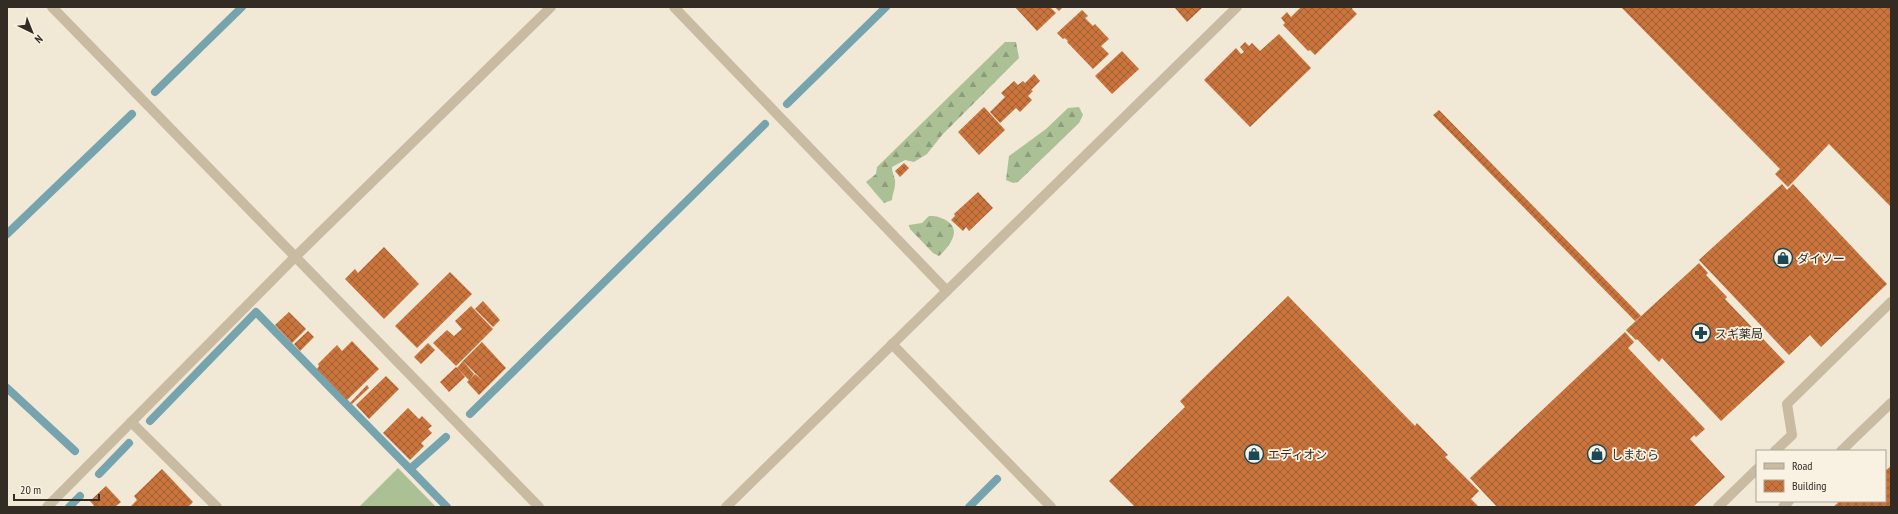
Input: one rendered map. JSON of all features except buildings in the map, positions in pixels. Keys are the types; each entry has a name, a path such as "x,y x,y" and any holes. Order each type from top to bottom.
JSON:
{"street":[{"path":"52,7 539,507"},
{"path":"47,507 295,257 551,7"},
{"path":"674,7 947,290"},
{"path":"726,507 1237,7"},
{"path":"1776,450 1792,435 1787,404 1891,302"},
{"path":"892,344 1051,507"},
{"path":"1842,450 1891,403"},
{"path":"131,422 217,507"},
{"path":"1718,507 1756,470"}],"green space":[{"path":"1005,42 1016,42 1019,58 942,135 927,154 914,162 905,160 892,167 895,188 892,200 884,203 866,182 876,174 877,167"},
{"path":"1079,107 1083,115 1079,123 1018,182 1013,183 1006,180 1009,156 1046,129 1068,108"},
{"path":"929,216 945,220 951,225 954,232 951,242 939,256 933,253 910,229 909,225 922,223"},
{"path":"398,468 435,506 359,507"}],"waterway":[{"path":"155,92 242,7"},
{"path":"787,104 886,7"},
{"path":"7,234 132,114"},
{"path":"470,414 765,124"},
{"path":"150,421 256,312 410,469 446,437"},
{"path":"7,388 75,451"},
{"path":"99,474 129,443"},
{"path":"410,469 447,507"},
{"path":"969,507 997,479"},
{"path":"69,507 80,496"}],"place":[{"name":"ダイソー","path":"1783,258"},
{"name":"スギ薬局","path":"1701,333"},
{"name":"エディオン","path":"1254,454"},
{"name":"しまむら","path":"1597,454"}]}
